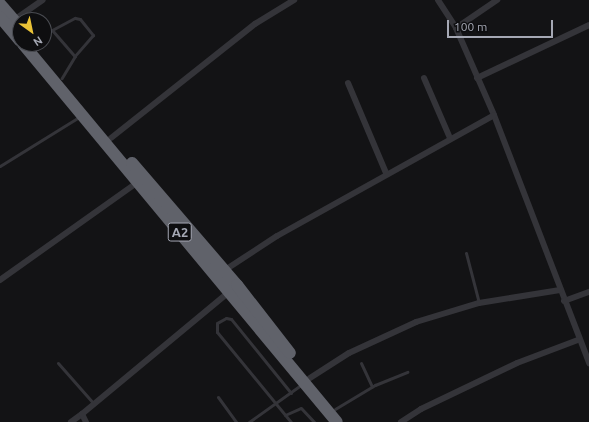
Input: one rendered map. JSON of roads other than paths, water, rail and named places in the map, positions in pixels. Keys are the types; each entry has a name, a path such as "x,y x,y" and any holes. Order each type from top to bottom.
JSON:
{"highway":[{"path":"0,4 12,18"},
{"path":"0,17 12,31"},
{"name":"A2","path":"30,52 138,182 234,288 307,381 337,422"},
{"name":"A2","path":"40,52 111,138 225,270 234,288"},
{"name":"A2","path":"307,381 347,422"}],"street":[{"path":"30,12 43,0"},
{"path":"111,138 255,24 294,0"},
{"path":"438,0 456,28 494,115 578,340 589,363"},
{"path":"456,28 497,0"},
{"path":"478,78 589,25"},
{"path":"424,78 450,138"},
{"path":"348,82 386,174"},
{"path":"225,270 277,236 450,138 494,115"},
{"path":"0,280 138,182"},
{"path":"71,422 234,288"},
{"path":"307,381 349,353 416,322 479,303 560,290"},
{"path":"564,301 589,292"},
{"path":"401,422 421,409 517,363 578,340"},
{"path":"82,414 86,422"}],"lane":[{"path":"62,78 75,56 93,35 80,19 75,18 52,30 75,56"},
{"path":"0,166 82,115"},
{"path":"466,253 479,303"},
{"path":"290,393 231,319 222,320 217,324 217,332 291,422"},
{"path":"58,362 94,404"},
{"path":"361,363 372,387"},
{"path":"335,409 372,387 408,372"},
{"path":"249,422 307,381"},
{"path":"218,397 236,422"},
{"path":"285,415 301,408 314,422"}]}
